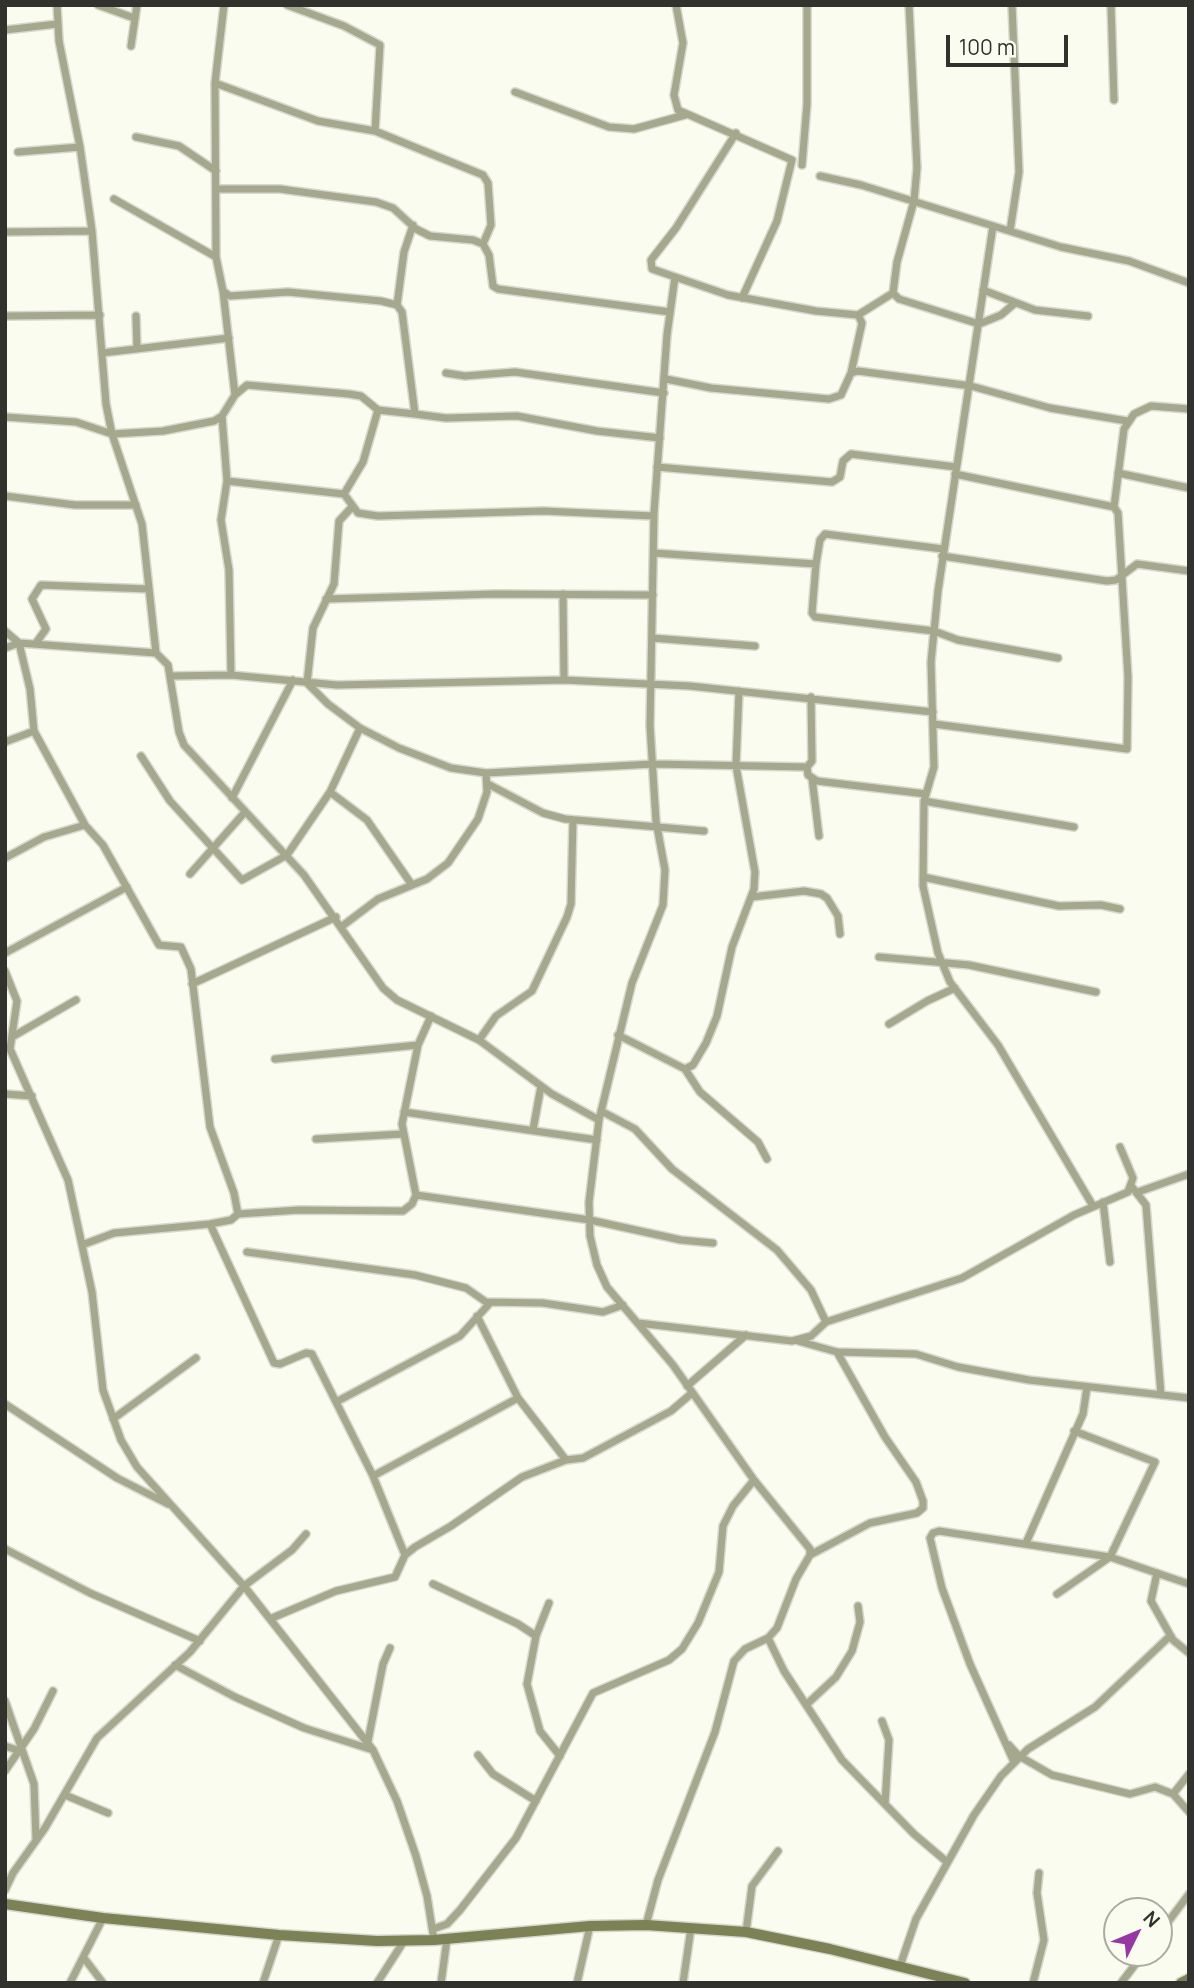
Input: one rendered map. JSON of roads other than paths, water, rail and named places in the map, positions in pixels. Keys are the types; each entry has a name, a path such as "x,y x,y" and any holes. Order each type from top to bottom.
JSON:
{"main road":[{"path":"5,1904 279,1935 404,1941 590,1926 646,1925 746,1932 960,1982"},
{"path":"1181,1983 1189,1979"}],"street":[{"path":"57,5 57,24 80,147 92,231 106,404 142,524 156,653 168,665 179,732 184,745 287,855 336,918 383,988 397,1000 479,1040 541,1086 599,1121"},
{"path":"98,5 135,18"},
{"path":"131,46 137,5"},
{"path":"224,5 215,83 216,257 236,395"},
{"path":"287,5 344,26 380,45 375,131"},
{"path":"676,5 683,43 674,95 678,110 792,160 777,221 743,298"},
{"path":"802,165 807,104 807,5"},
{"path":"893,293 897,262 914,201 917,154 909,5"},
{"path":"1010,231 1019,172 1012,5"},
{"path":"1111,5 1114,100"},
{"path":"5,30 57,24"},
{"path":"215,83 318,121 375,131 484,175 488,183 491,225 483,244"},
{"path":"515,92 610,127 634,129 685,115"},
{"path":"736,134 676,228 650,262 652,269 743,298 816,311 858,315 893,293"},
{"path":"136,137 179,146 216,172"},
{"path":"18,152 80,147"},
{"path":"820,176 914,201 1061,247 1129,261 1189,284"},
{"path":"216,189 280,189 354,197 393,208 430,236 473,240 483,244 489,255 493,286 498,289 670,312"},
{"path":"114,199 216,257"},
{"path":"413,225 404,252 397,305 402,313 415,414"},
{"path":"993,226 971,386 942,553 934,631 934,767 925,798 923,877 943,965 955,988 976,1011 998,1045 1093,1206"},
{"path":"5,232 92,231"},
{"path":"646,1925 658,1880 715,1731 734,1661 745,1649 768,1638 777,1628 796,1579 810,1555 810,1549 754,1480 638,1323 607,1287 597,1265 590,1220 599,1121 618,1035 632,983 663,905 665,870 657,825 651,684 654,516 675,277"},
{"path":"983,290 1035,310 1088,316"},
{"path":"223,291 230,296 288,292 397,305"},
{"path":"893,293 899,299 979,324 1001,315 1015,303"},
{"path":"5,316 100,315"},
{"path":"666,379 711,388 829,399 841,395 851,373 862,323 858,315"},
{"path":"136,316 137,349"},
{"path":"102,353 229,338"},
{"path":"851,373 858,371 971,386 1050,408 1127,421 1151,406 1189,409"},
{"path":"446,373 465,376 515,372 664,393"},
{"path":"231,676 229,570 221,520 227,481 222,416 236,395 247,385 349,394 361,397 378,410 446,418 517,416 597,431 660,438"},
{"path":"344,495 362,462 378,410"},
{"path":"5,417 76,422 113,434 183,428 222,416"},
{"path":"934,724 1127,749 1128,677 1118,513 1114,507 1127,421"},
{"path":"657,467 832,482 840,477 843,461 851,454 955,471 1114,507"},
{"path":"1118,473 1189,488"},
{"path":"227,481 344,495 358,513 378,516 543,511 654,516"},
{"path":"5,496 75,505 136,505"},
{"path":"307,683 313,628 337,564 339,522 352,507"},
{"path":"1058,658 958,640 934,631 815,617 811,610 820,540 831,533 1107,581 1122,575 1137,564 1189,571"},
{"path":"654,553 816,564"},
{"path":"36,643 46,629 32,598 41,585 149,589"},
{"path":"326,599 563,594 653,595"},
{"path":"563,594 564,680"},
{"path":"5,631 19,643 30,689 34,731 85,825 103,845 159,945 181,947 191,969 210,1127 234,1193 238,1214"},
{"path":"652,638 755,646"},
{"path":"5,648 19,643 36,643 156,653"},
{"path":"170,676 231,676 307,683 564,680 651,684 811,697 933,712"},
{"path":"232,798 293,680"},
{"path":"307,683 360,729 451,768 486,774 653,764 807,767"},
{"path":"685,1069 693,1065 717,1016 732,947 751,897 755,872 736,766 739,691"},
{"path":"807,767 812,761 811,697"},
{"path":"141,756 170,801 242,880 287,855 330,792 360,729"},
{"path":"5,742 34,731"},
{"path":"807,767 812,778 819,836"},
{"path":"341,927 379,899 427,880 448,863 478,819 488,784 486,774"},
{"path":"812,778 1074,827"},
{"path":"488,784 543,813 573,820 704,831"},
{"path":"330,792 367,820 412,885"},
{"path":"190,874 245,811"},
{"path":"479,1040 496,1016 532,991 567,917 571,904 573,820"},
{"path":"5,858 44,837 85,825"},
{"path":"923,877 1059,906 1101,905 1120,909"},
{"path":"5,953 127,887"},
{"path":"751,897 804,891 821,894 827,898 838,916 840,934"},
{"path":"192,984 336,918"},
{"path":"879,957 943,965 969,965 1096,992"},
{"path":"5,971 15,988 17,1001 12,1056 68,1180 95,1310 103,1390 113,1419 136,1466 272,1618 368,1741 397,1801 427,1896 434,1940"},
{"path":"889,1024 955,988"},
{"path":"12,1037 76,1000"},
{"path":"82,1245 114,1233 210,1224 231,1220 238,1214 299,1210 403,1211 412,1204 416,1195 402,1134 404,1112 418,1045 431,1016"},
{"path":"618,1035 685,1069 700,1092 758,1142 766,1159"},
{"path":"275,1059 418,1045"},
{"path":"533,1130 541,1086"},
{"path":"5,1094 32,1096"},
{"path":"601,1111 635,1129 672,1169 777,1250 811,1290 826,1322"},
{"path":"404,1112 597,1140"},
{"path":"316,1139 402,1134"},
{"path":"1120,1147 1135,1190 1146,1205 1153,1263 1161,1395"},
{"path":"798,1341 817,1332 826,1322 962,1278 1093,1206 1189,1174"},
{"path":"416,1195 590,1220 681,1240 713,1243"},
{"path":"1103,1202 1110,1262"},
{"path":"210,1224 238,1278 274,1363 280,1364 306,1353 312,1354 373,1476 405,1555"},
{"path":"247,1252 415,1275 461,1286 481,1301 489,1303 543,1303 603,1312 623,1305"},
{"path":"336,1402 460,1336 489,1303"},
{"path":"477,1316 518,1398 566,1460"},
{"path":"638,1323 798,1341 837,1352 916,1354 958,1367 1087,1387 1189,1398"},
{"path":"272,1618 335,1591 395,1577 405,1555 522,1477 566,1460 583,1458 640,1430 671,1411 746,1335"},
{"path":"810,1555 870,1523 918,1513 923,1508 916,1482 885,1437 837,1352"},
{"path":"113,1419 196,1358"},
{"path":"1026,1543 1083,1413 1087,1387"},
{"path":"373,1476 518,1398"},
{"path":"5,1404 117,1478 170,1505"},
{"path":"1057,1594 1110,1557 1155,1462 1074,1431"},
{"path":"433,1929 447,1924 501,1859 536,1801 593,1693 669,1660 682,1649 698,1623 719,1572 723,1526 733,1506 754,1480"},
{"path":"1189,1584 1110,1557 939,1531 930,1538 942,1588 970,1664 1004,1739 1017,1759 1052,1775 1130,1794 1155,1787 1172,1794 1189,1812"},
{"path":"5,1891 13,1873 65,1795 97,1738 200,1641 244,1586 292,1550 306,1534"},
{"path":"5,1549 90,1593 200,1641"},
{"path":"1157,1573 1151,1601 1170,1636 1189,1653"},
{"path":"433,1584 518,1624 536,1636"},
{"path":"549,1604 536,1636 527,1684 540,1731 560,1756"},
{"path":"806,1705 836,1677 852,1651 860,1622 858,1606"},
{"path":"900,1966 913,1926 988,1792 1017,1759 1094,1707 1170,1636"},
{"path":"768,1638 806,1705 842,1760 947,1862"},
{"path":"368,1741 383,1664 390,1648"},
{"path":"175,1665 235,1697 304,1727 373,1750"},
{"path":"5,1771 34,1729 53,1691"},
{"path":"5,1701 34,1784 36,1840"},
{"path":"883,1721 889,1740 885,1804"},
{"path":"5,1746 20,1747"},
{"path":"478,1755 494,1774 536,1801"},
{"path":"1172,1794 1189,1773"},
{"path":"65,1795 108,1813"},
{"path":"746,1932 752,1886 778,1851"},
{"path":"1033,1983 1044,1940 1037,1893 1039,1873"},
{"path":"1173,1915 1189,1894"},
{"path":"70,1983 103,1917"},
{"path":"577,1983 590,1926"},
{"path":"683,1983 691,1928"},
{"path":"263,1983 279,1935"},
{"path":"442,1983 447,1939"},
{"path":"377,1983 404,1941"},
{"path":"84,1958 103,1983"},
{"path":"1121,1983 1133,1967"}]}
